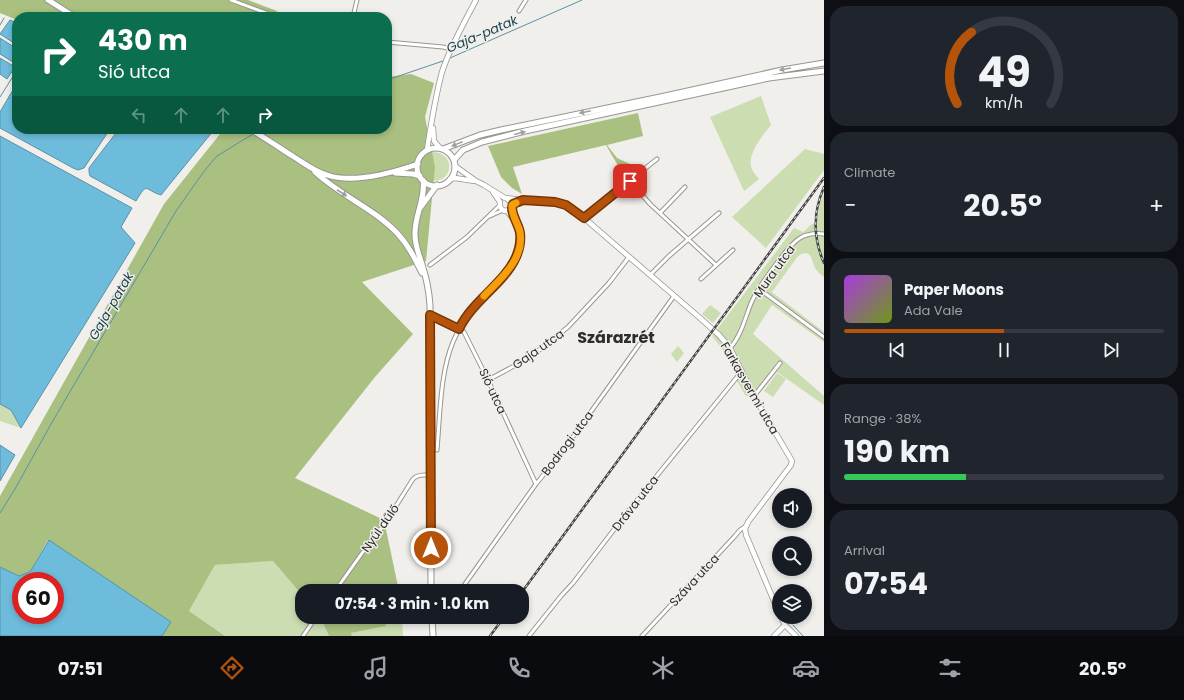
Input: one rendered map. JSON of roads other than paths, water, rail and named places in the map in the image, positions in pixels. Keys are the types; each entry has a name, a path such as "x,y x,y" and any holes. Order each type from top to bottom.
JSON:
{"main road":[{"path":"48,0 67,12"},
{"path":"441,149 481,135 665,96 769,72 824,63"},
{"path":"454,160 463,150 484,141 525,131 769,78 824,71"},
{"path":"258,134 312,169 330,185 391,227 411,250 427,282"},
{"path":"312,169 326,175 344,178 390,173 413,174 422,178 430,184 437,185 445,183 450,179 454,172 454,160 450,154 441,149 433,148 427,150 420,156 418,164 418,170 422,178 423,191 415,228 415,246 427,282 430,315 431,584"},
{"path":"390,173 418,164"},
{"path":"419,210 437,185"},
{"path":"432,624 433,636"}],"street":[{"path":"231,0 263,12"},
{"path":"354,12 357,0"},
{"path":"427,150 432,114 443,70 450,50 476,0"},
{"path":"519,11 526,0"},
{"path":"392,42 443,46 450,50"},
{"path":"432,114 433,134 436,144 441,149"},
{"path":"584,218 657,160"},
{"path":"437,450 446,367 451,349 459,329 471,310 504,275 517,256 520,242 520,233 510,200 492,191 455,166"},
{"path":"450,179 455,178 476,181"},
{"path":"630,181 644,198 716,265"},
{"path":"660,213 685,187"},
{"path":"492,191 504,211 518,226"},
{"path":"430,266 461,242 488,217 502,200 506,198"},
{"name":"Farkasvermi utca","path":"506,198 561,204 570,208 584,218 719,334 730,348 754,396 792,461 791,465 746,526"},
{"path":"488,217 509,210 512,206 523,200"},
{"path":"650,275 688,239 719,213"},
{"name":"Mura utca","path":"730,348 742,330 752,301 786,252 797,240 810,234 824,234"},
{"path":"701,279 733,250"},
{"name":"Gaja utca","path":"488,380 529,358 564,331 609,283 629,257"},
{"path":"760,289 824,337"},
{"name":"Bodrogi utca","path":"465,584 674,296"},
{"name":"Sió utca","path":"430,315 464,332 536,484"},
{"path":"754,396 780,362"},
{"name":"Dráva utca","path":"529,636 573,583 702,418 742,371"},
{"name":"Nyúl dűlő","path":"340,584 384,525 413,479 419,475 430,475"},
{"path":"746,526 746,535 772,596"},
{"name":"Száva utca","path":"642,636 734,536 746,526"},
{"path":"302,636 311,624"},
{"path":"774,636 785,625 796,636"}],"water":[{"path":"10,20 12,21 12,42 0,34"},
{"path":"0,38 12,46 12,62 0,54"},
{"path":"0,58 12,65 12,72 7,79 0,74"},
{"path":"12,92 12,134 107,134 84,168 78,170 0,128 0,112"},
{"path":"115,134 211,134 161,195 145,189 136,201 90,176 89,168"},
{"path":"0,136 132,208 121,227 135,243 21,428 11,410 0,404"},
{"path":"0,445 15,455 0,481"},
{"path":"49,540 171,622 162,636 0,636 0,567 12,573 12,624 64,624 64,572 30,572"}],"waterway":[{"name":"Gaja-patak","path":"450,58 582,0"},
{"path":"0,25 4,18"},
{"name":"Gaja-patak","path":"392,78 443,61"},
{"path":"0,97 12,78"},
{"name":"Gaja-patak","path":"0,513 176,211 205,170 217,156 253,134"},
{"path":"793,625 803,636"}],"railway":[{"path":"528,584 824,178"},
{"path":"824,187 820,196 816,215 816,235 820,254 824,263"},
{"path":"490,636 499,624"}],"district":[{"name":"Szárazrét","path":"616,337"}]}
